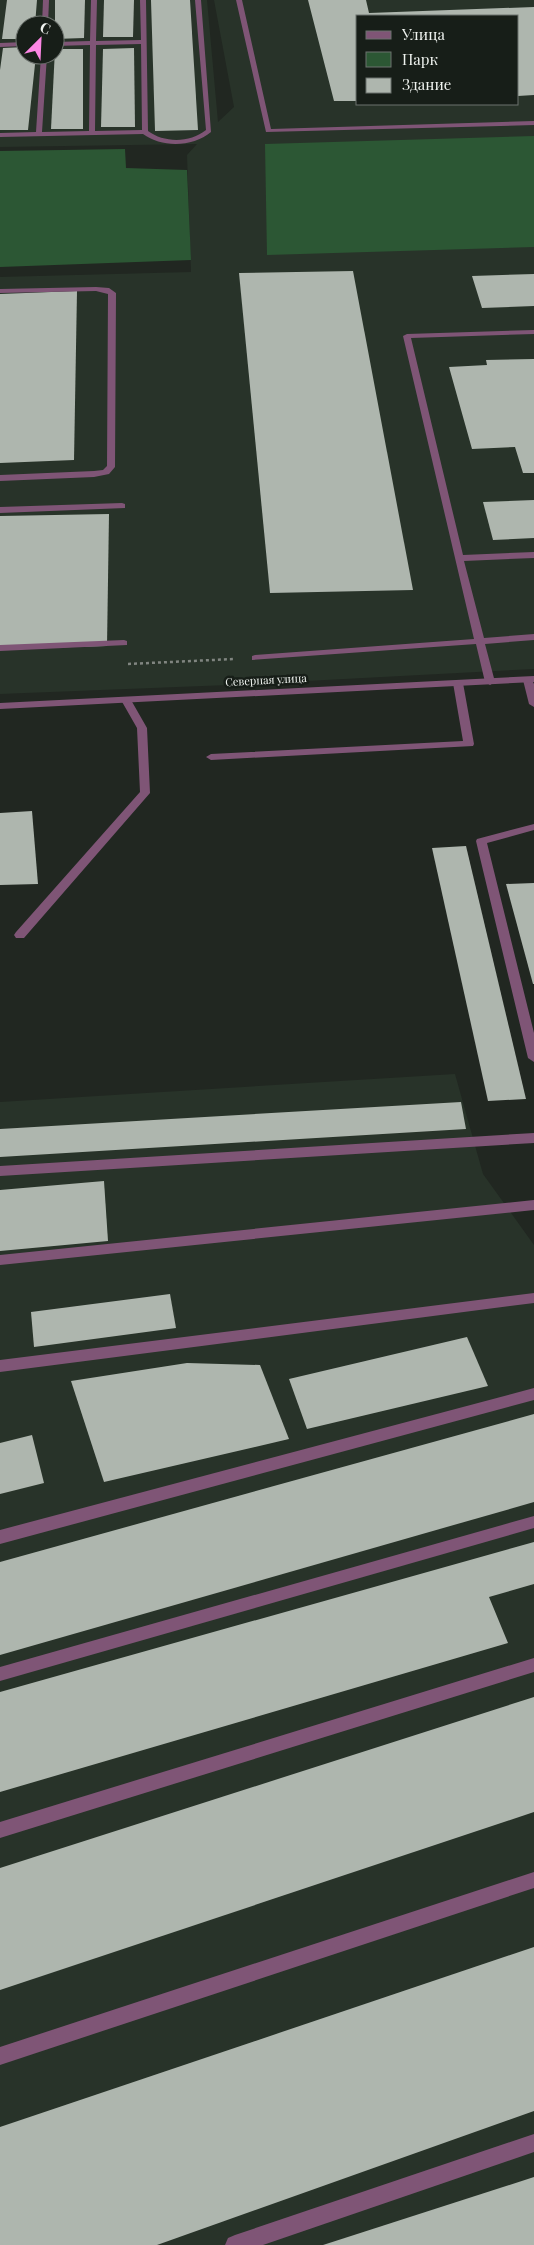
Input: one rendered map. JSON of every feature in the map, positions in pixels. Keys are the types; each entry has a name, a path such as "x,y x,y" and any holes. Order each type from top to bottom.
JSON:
{"street":[{"path":"45,15 46,0"},
{"path":"92,133 94,0"},
{"path":"143,0 145,132 150,137 161,141 194,140 205,136 209,131 198,0"},
{"path":"240,0 268,131 534,124"},
{"path":"65,44 144,42"},
{"path":"0,45 15,44"},
{"path":"39,134 43,65"},
{"path":"0,135 145,132"},
{"path":"0,291 96,289 112,293 111,467 106,472 94,474 0,478"},
{"path":"490,682 407,336 534,332"},
{"path":"0,510 122,506"},
{"path":"459,558 534,555"},
{"path":"255,658 480,640 534,638"},
{"path":"0,648 124,643"},
{"path":"531,679 534,704"},
{"name":"Северная улица","path":"0,706 531,679"},
{"path":"211,757 469,744 458,683"},
{"path":"20,935 145,793 142,728 126,700"},
{"path":"534,827 481,841 534,1058"},
{"path":"0,1170 533,1142"},
{"path":"0,1260 534,1205"},
{"path":"0,1366 534,1298"},
{"path":"0,1537 534,1394"},
{"path":"0,1674 534,1522"},
{"path":"0,1830 534,1665"},
{"path":"0,2056 534,1880"},
{"path":"235,2245 534,2143"}],"shaded area":[{"path":"0,0 207,0 218,122 234,107 214,0 534,0 534,669 228,685 0,694 0,277 191,272 187,155 197,144 0,147"},
{"path":"455,1074 483,1174 534,1245 534,2245 0,2245 0,1102"}],"green space":[{"path":"534,136 534,247 267,255 265,144"},
{"path":"125,149 126,168 187,170 191,260 0,267 0,151"}],"building":[{"path":"7,0 37,0 36,15 15,15 15,39 2,39"},
{"path":"55,0 85,0 84,38 65,39 65,15 55,15"},
{"path":"104,0 134,0 133,37 103,37"},
{"path":"151,0 190,0 198,130 155,131"},
{"path":"308,0 366,0 369,13 534,7 534,95 519,96 519,15 356,15 356,101 334,101"},
{"path":"15,47 15,65 35,65 28,130 0,130 0,70 3,48"},
{"path":"134,48 135,127 101,127 103,49"},
{"path":"65,49 83,49 83,129 51,129 54,65 65,65"},
{"path":"353,271 413,590 270,593 239,273"},
{"path":"534,274 534,306 482,308 472,276"},
{"path":"77,291 74,460 0,463 0,294"},
{"path":"534,359 534,473 523,473 515,447 472,449 449,367 487,365 486,360"},
{"path":"534,500 534,538 493,540 483,502"},
{"path":"109,514 107,646 0,649 0,516"},
{"path":"32,811 38,884 0,885 0,813"},
{"path":"466,846 526,1099 488,1101 432,848"},
{"path":"534,883 534,984 533,984 506,884"},
{"path":"461,1102 466,1129 0,1157 0,1129"},
{"path":"104,1181 108,1241 0,1251 0,1190"},
{"path":"170,1294 176,1328 34,1347 31,1312"},
{"path":"467,1337 488,1386 307,1429 289,1379"},
{"path":"187,1363 260,1365 289,1439 104,1482 71,1381"},
{"path":"534,1414 534,1502 0,1655 0,1562"},
{"path":"32,1435 44,1483 0,1494 0,1443"},
{"path":"534,1542 534,1584 489,1597 508,1643 0,1792 0,1692"},
{"path":"534,1697 534,1812 0,1990 0,1868"},
{"path":"534,1947 534,2111 157,2245 0,2245 0,2127"},
{"path":"534,2177 534,2245 323,2245"}]}
